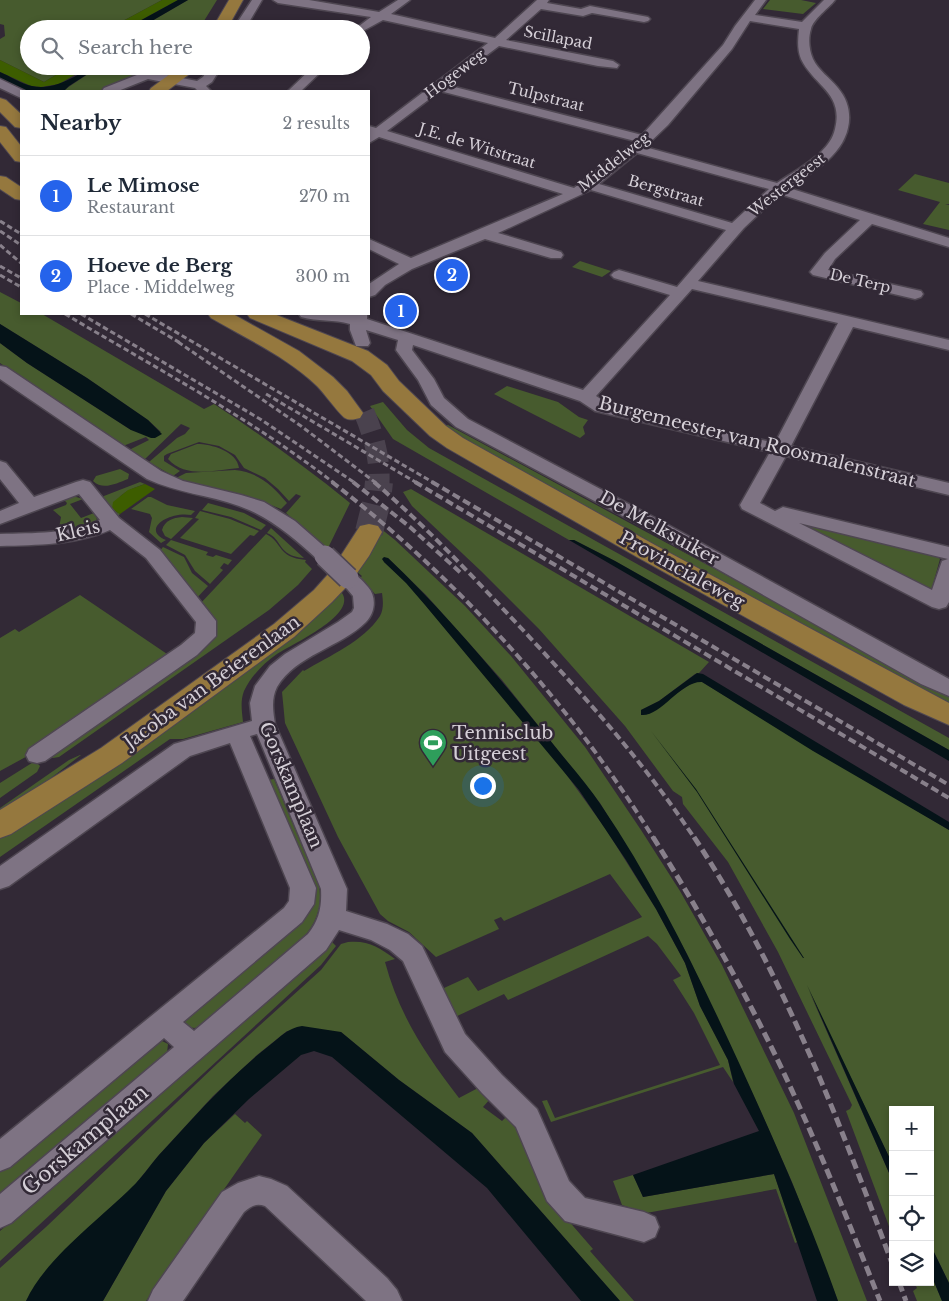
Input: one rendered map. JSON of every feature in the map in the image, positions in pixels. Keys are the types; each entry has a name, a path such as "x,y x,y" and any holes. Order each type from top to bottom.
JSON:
{"main road":[{"path":"224,20 236,0"},
{"path":"159,90 181,75"},
{"path":"0,103 20,122"},
{"path":"0,181 20,194"},
{"path":"0,195 20,206"},
{"path":"220,315 289,354 318,374 358,413 355,398 332,374 296,349 235,315"},
{"name":"Provincialeweg","path":"259,315 360,356 379,370 391,386 438,431 455,442 655,556 914,698 949,715"},
{"name":"Provincialeweg","path":"306,315 352,321 403,371 422,416"},
{"name":"Jacoba van Beierenlaan","path":"0,826 30,805 96,766 301,619 332,588 360,550 364,530"}],"street":[{"path":"245,20 257,0"},
{"name":"Scillapad","path":"278,0 308,2 382,15 497,42 613,65"},
{"path":"370,23 405,0"},
{"name":"Middelweg","path":"370,291 380,281 412,264 485,234 582,189 645,140 663,122 728,47 747,17 761,0"},
{"path":"747,17 805,26 830,0"},
{"name":"Hogeweg","path":"372,134 439,87 497,42 540,3 583,12 590,9 644,19"},
{"name":"Westergeest","path":"586,397 684,288 734,228 779,188 830,152 841,134 844,121 842,103 838,95 807,59 804,48 805,26"},
{"path":"110,90 143,76 175,80 202,88 210,75"},
{"path":"295,90 311,75"},
{"path":"0,84 20,94"},
{"name":"Tulpstraat","path":"439,87 645,140"},
{"name":"J.E. de Witstraat","path":"372,134 582,189"},
{"path":"634,148 779,188 786,192 869,219 949,243"},
{"name":"Bergstraat","path":"582,189 734,228"},
{"name":"De Terp","path":"869,219 830,256 818,272 915,294"},
{"path":"485,234 556,255"},
{"path":"370,243 412,264"},
{"path":"619,274 949,345"},
{"name":"Burgemeester van Roosmalenstraat","path":"314,315 352,321 407,337 586,397 601,407 949,489"},
{"path":"749,504 781,448 847,322"},
{"name":"De Melksuiker","path":"407,337 404,350 408,358 426,379 436,401 462,423 652,524 929,679 949,688"},
{"name":"Gorskamplaan","path":"0,372 138,465 167,482 197,492 246,502 270,512 299,533 364,594 364,608 360,616 288,662 272,677 265,689 260,711 331,879 335,900 332,918 317,942 0,1213"},
{"path":"0,467 30,505"},
{"name":"Kleis","path":"0,518 83,486 112,522 97,530 76,535 0,540"},
{"path":"749,504 949,553"},
{"path":"749,504 939,602 949,565"},
{"path":"37,755 189,650 205,636 206,621 153,554 112,522"},
{"name":"Jacoba van Beierenlaan","path":"0,879 182,750 264,724"},
{"name":"Gorskamplaan","path":"0,1157 292,915 301,904 303,888 237,732"},
{"path":"332,918 378,931 399,942 413,954 455,1043 492,1084 527,1118 558,1191 576,1211 644,1227"},
{"path":"164,1022 194,1048"},
{"path":"164,1301 233,1202 246,1193 264,1190 276,1196 376,1289 386,1301"}],"green space":[{"path":"0,0 162,0 125,20 20,20 20,70 0,60 0,39 5,36 4,25 0,24"},
{"path":"162,0 178,0 141,20 125,20"},
{"path":"188,0 217,0 205,20 154,20"},
{"path":"770,0 801,0 816,3 803,14 763,9"},
{"path":"0,60 20,70 20,75 30,75 44,82 56,75 74,75 59,84 41,87 31,86 0,72"},
{"path":"30,75 56,75 44,82"},
{"path":"86,75 148,75 129,83 101,90 64,90"},
{"path":"915,174 949,183 949,204 945,204 949,205 949,230 923,224 940,202 898,190"},
{"path":"580,261 611,271 602,277 572,267"},
{"path":"0,292 20,302 20,315 44,315 204,409 214,404 266,439 350,503 329,546 325,547 286,513 301,496 296,494 289,501 265,478 244,468 235,455 219,446 199,442 167,454 164,456 164,461 180,471 173,476 149,462 190,428 181,424 144,460 129,450 149,440 146,437 123,446 0,363 0,343 27,363 131,430 161,432 148,420 87,378 0,324"},
{"path":"507,386 558,402 579,417 588,420 583,427 585,434 580,438 494,394"},
{"path":"383,402 407,430 429,448 949,738 949,750 615,561 574,540 569,540 393,439 370,406"},
{"path":"448,425 917,678 949,693 949,705 931,698 460,438 443,426"},
{"path":"197,444 209,445 229,453 234,457 239,468 201,472 192,471 175,465 168,459 171,454"},
{"path":"120,469 129,474 128,479 106,486 93,481 96,476"},
{"path":"235,470 258,477 276,491 287,503 281,509 245,495 176,478 186,473"},
{"path":"140,482 145,484 134,488 117,499 112,509 120,514 117,517 103,498 104,496"},
{"path":"145,484 155,489 120,514 112,509 113,502 128,490"},
{"path":"411,489 709,662 699,673 659,701 641,710 643,715 694,682 702,682 949,830 949,1283 934,1252 934,1106 889,1106 889,1157 809,991 889,1173 889,1226 846,1111 852,1105 778,952 728,862 683,804 682,797 673,791 625,726 539,629 412,506 403,492"},
{"path":"73,496 83,499 70,504 81,518 94,513 97,519 94,524 56,534 52,531 59,528 61,517 53,510 66,505 67,503 63,499"},
{"path":"148,497 167,505 195,511 191,515 183,514 167,518 161,522 157,526 156,531 159,536 166,540 161,543 149,532 152,518 150,514 131,509"},
{"path":"208,503 244,513 266,525 261,530 231,517 202,510"},
{"path":"200,511 230,519 259,531 254,536 250,535 231,554 180,538 199,519 195,518"},
{"path":"182,517 193,518 171,539 165,536 162,530 165,524 173,519"},
{"path":"808,525 938,557 940,559 932,588 926,589 808,528"},
{"path":"271,528 304,558 295,557 285,551 276,539 267,533"},
{"name":"Tennisclub Uitgeest","path":"380,528 465,606 511,656 585,747 680,891 722,965 794,1113 867,1301 838,1301 792,1182 687,954 641,871 600,803 502,680 426,595 388,558 384,562 407,583 558,763 605,828 656,909 685,963 700,1006 728,1060 733,1082 723,1067 551,1122 542,1101 547,1100 555,1118 720,1065 694,1013 673,980 681,976 657,944 648,936 508,1000 504,994 453,1018 442,990 444,988 468,977 478,991 642,917 610,874 504,921 501,917 494,920 499,929 436,957 409,932 388,921 380,914 338,837 285,723 282,692 303,670 335,654 356,640 380,616 383,607 382,593 375,594 356,571"},
{"path":"266,534 276,541 285,553 306,560 305,562 312,569 298,585 269,610 59,757 53,758 49,755 200,648 199,605"},
{"path":"171,540 208,552 206,555 213,557 216,555 232,560 228,565 224,563 220,568 223,570 210,584 195,571 185,555 166,545"},
{"path":"163,547 184,557 192,573 208,586 195,600 157,554"},
{"path":"339,593 342,593 344,602 332,619 321,628 277,654 258,670 250,680 242,699 243,722 183,739 170,739 0,857 0,837"},
{"path":"80,595 170,656 33,753 0,771 0,638 15,629 19,632"},
{"path":"80,755 0,817 0,808 69,760"},
{"path":"35,761 40,766 37,772 0,798 0,783"},
{"path":"274,779 319,886 319,909 309,930 299,942 200,1026 195,1028 185,1027 181,1020 304,916 268,780"},
{"path":"332,942 336,946 321,965 0,1261 0,1231 317,958"},
{"path":"362,942 373,945 395,959 385,962 398,1000 415,1034 435,1066 459,1098 478,1088 491,1098 483,1107 502,1121 509,1114 525,1140 554,1204 593,1249 590,1251 634,1301 620,1301 472,1133 399,1080 341,1032 287,1031 257,1055 213,1096 158,1156 134,1186 77,1238 48,1269 26,1301 0,1301 0,1268 46,1227 218,1063 321,970 341,944"},
{"path":"160,1040 168,1044 167,1053 0,1195 0,1170"},
{"path":"235,1114 245,1123 247,1121 262,1135 146,1301 103,1301 166,1191 204,1143"},
{"path":"774,1174 797,1242 795,1243 776,1189 641,1214 626,1213 628,1207 622,1205 613,1181 633,1175 643,1197"},
{"path":"934,1282 942,1301 917,1301 913,1291 917,1288 916,1286 934,1286"}],"shaded area":[{"path":"178,0 188,0 154,20 141,20"},
{"path":"0,72 20,82 39,87 55,85 78,75 86,75 65,90 23,90 0,79"},
{"path":"0,324 87,378 148,420 162,434 151,438 131,430 27,363 0,343"},
{"path":"569,540 574,540 615,561 949,750 949,761"},
{"path":"384,557 388,558 410,579 491,669 589,788 640,867 693,965 725,1032 792,1182 838,1301 817,1301 774,1174 643,1197 633,1175 759,1131 734,1084 728,1060 700,1006 685,963 656,909 626,860 579,790 425,605 384,562 382,559"},
{"path":"697,673 703,674 949,822 949,830 813,751 702,682 686,687 656,711 641,715 641,710 659,701"},
{"path":"651,731 696,789 804,958 697,792"},
{"path":"807,985 889,1157 889,1173"},
{"path":"302,1026 341,1032 399,1080 472,1133 620,1301 581,1301 487,1188 332,1057 314,1051 301,1055 249,1099 204,1143 166,1191 103,1301 26,1301 34,1286 59,1255 136,1183 159,1155 226,1084 281,1036 292,1029"},
{"path":"934,1252 949,1283 949,1301 942,1301 934,1282"}],"tunnel":[{"path":"364,412 376,447 379,482"},
{"path":"369,532 377,500 379,482"}],"railway":[{"path":"0,221 20,233"},
{"path":"0,231 20,244"},
{"path":"0,245 20,262"},
{"path":"0,266 20,277"},
{"path":"0,275 20,286"},
{"path":"67,315 236,415 334,483"},
{"path":"83,315 260,419 355,483"},
{"path":"133,315 182,344"},
{"path":"147,315 434,483"},
{"path":"178,342 301,426 376,483"},
{"path":"266,394 417,483"},
{"path":"332,482 424,560 509,646 586,739 654,839"},
{"path":"353,482 410,527 462,574"},
{"path":"374,482 450,553 613,730 655,783 695,839"},
{"path":"415,482 949,798"},
{"path":"432,482 949,785"},
{"path":"653,837 725,958 774,1052 825,1165 880,1301"},
{"path":"694,837 726,888 781,992 829,1100 889,1255"},
{"path":"900,1286 906,1301"}],"place":[{"name":"Hoeve de Berg","path":"452,275"},
{"name":"Le Mimose","path":"401,311"},
{"name":"Tennisclub Uitgeest","path":"433,767"}]}
